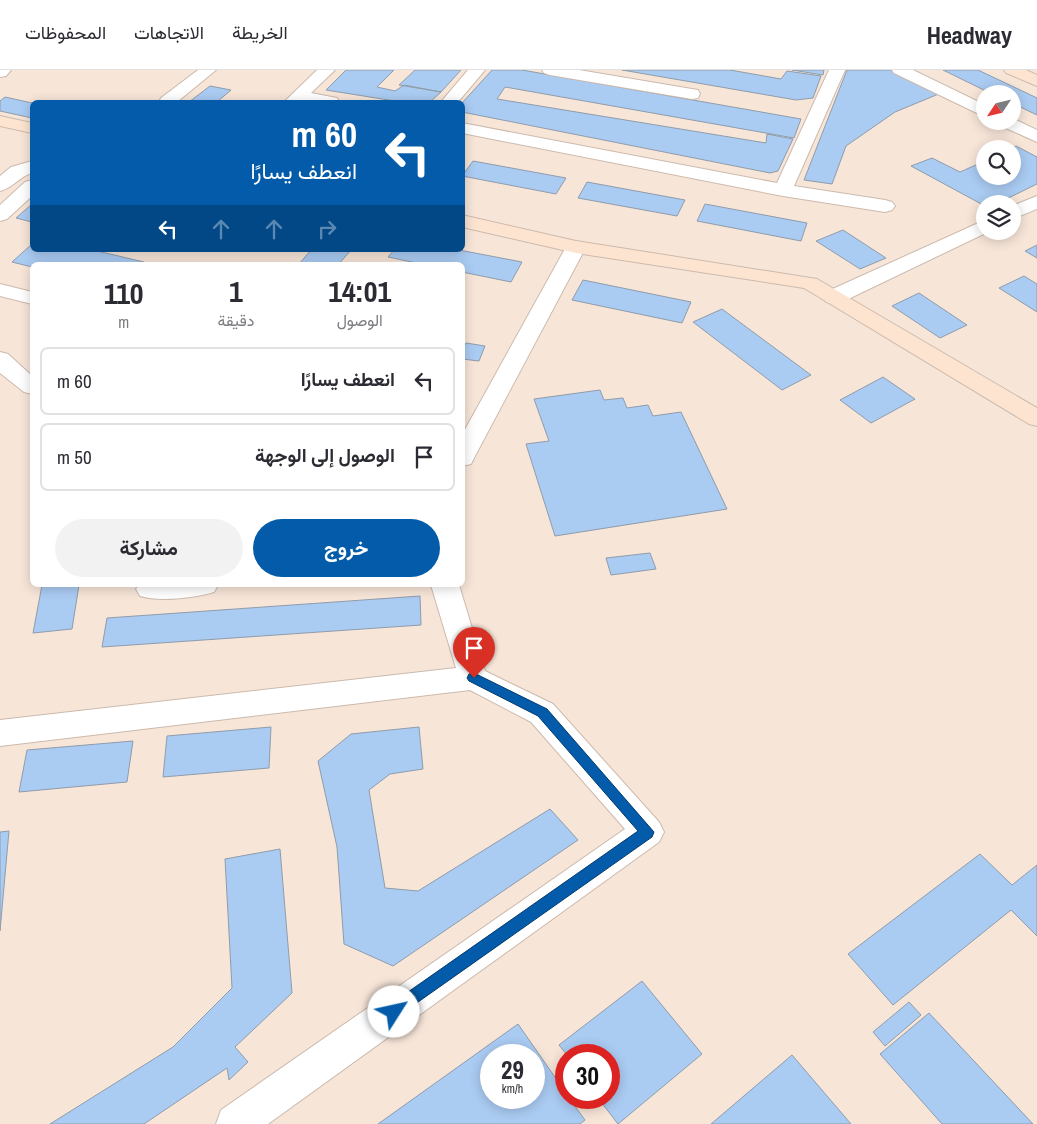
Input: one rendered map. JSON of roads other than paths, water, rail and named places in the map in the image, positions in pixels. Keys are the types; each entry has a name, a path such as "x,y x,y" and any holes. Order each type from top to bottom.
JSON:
{"street":[{"path":"170,100 208,70"},
{"path":"295,99 327,70"},
{"path":"451,100 477,70"},
{"path":"550,70 692,94"},
{"path":"783,190 837,70"},
{"path":"900,70 976,108"},
{"path":"1012,70 1037,81"},
{"path":"0,121 30,128"},
{"path":"465,129 783,190 885,206"},
{"path":"1021,129 1037,137"},
{"path":"0,185 18,171 30,168"},
{"path":"0,216 30,188"},
{"path":"1021,209 1037,202"},
{"path":"465,222 576,247 810,283 1037,418"},
{"path":"834,297 976,230"},
{"path":"465,452 576,247"},
{"path":"0,290 30,298"},
{"path":"0,359 1,362 30,385"},
{"path":"150,589 177,587"},
{"path":"446,587 474,678"},
{"path":"0,733 474,678 542,712 648,832 235,1124"}]}
